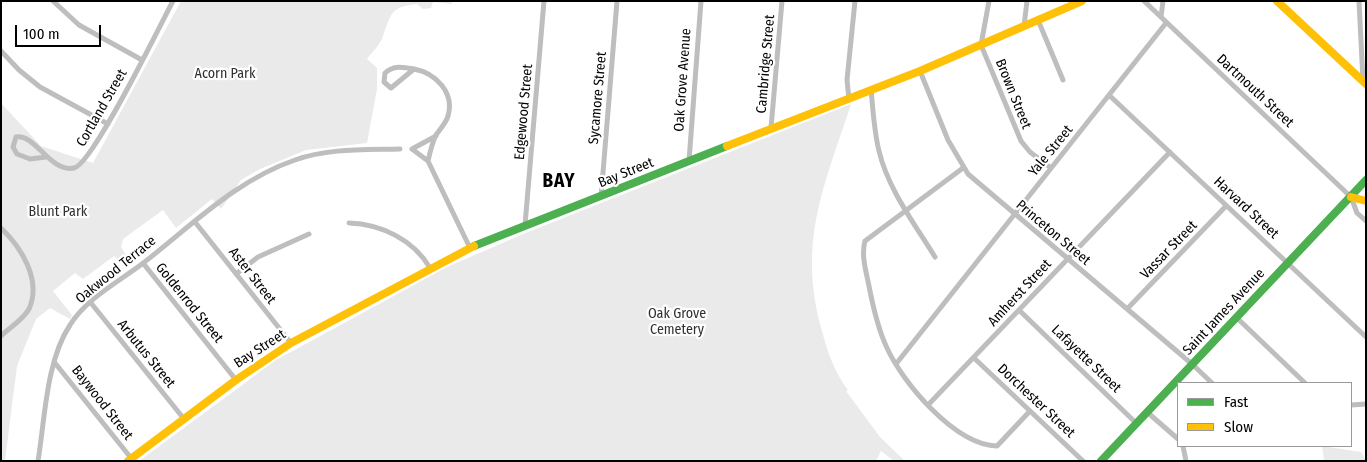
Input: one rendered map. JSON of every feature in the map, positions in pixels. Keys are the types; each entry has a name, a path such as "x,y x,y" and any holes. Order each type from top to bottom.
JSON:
{"main road":[{"name":"Bay Street","path":"129,459 236,380 291,344 470,248 920,71 1082,1"},
{"path":"1277,1 1364,82"},
{"name":"Saint James Avenue","path":"1101,461 1366,180"},
{"path":"1351,197 1366,201"}],"street":[{"path":"53,1 79,25 142,60"},
{"name":"Cortland Street","path":"46,157 30,159 17,154 13,147 16,137 31,141 46,157 67,167 74,168 81,164 108,124 173,1"},
{"name":"Edgewood Street","path":"525,226 544,1"},
{"name":"Sycamore Street","path":"601,197 617,1"},
{"name":"Oak Grove Avenue","path":"688,161 701,1"},
{"name":"Cambridge Street","path":"772,128 782,1"},
{"path":"849,99 847,80 855,1"},
{"path":"1024,26 1027,1"},
{"name":"Dartmouth Street","path":"1144,1 1351,197 1357,213 1366,221"},
{"path":"1160,17 1162,1"},
{"path":"1359,1 1364,82"},
{"path":"981,44 988,2"},
{"path":"1038,20 1063,80"},
{"name":"Yale Street","path":"896,364 1166,23"},
{"name":"Brown Street","path":"981,44 1021,141 1030,152 1051,168"},
{"path":"1,50 19,70 40,87 108,124"},
{"path":"414,69 391,88 384,82 385,73 389,69 399,67 414,69 431,74 440,82 447,95 448,116 436,136 428,161"},
{"name":"Princeton Street","path":"920,71 948,140 963,168 1014,215 1128,309 1211,382"},
{"path":"871,89 879,152 891,184 935,256"},
{"name":"Harvard Street","path":"1110,96 1366,337"},
{"path":"436,136 412,149 428,161 470,248"},
{"name":"Oakwood Terrace","path":"38,461 48,385 55,363 69,326 91,303 196,222 231,192 263,174 295,160 319,153 400,148"},
{"name":"Amherst Street","path":"928,405 1020,311 1170,152"},
{"path":"963,168 865,241 863,248 866,271 878,323 887,348 911,387 948,424 987,446 997,446 1030,411"},
{"name":"Vassar Street","path":"1128,309 1226,206"},
{"name":"Aster Street","path":"196,222 291,344"},
{"path":"349,223 364,223 408,242 418,249 430,268"},
{"path":"1,228 16,244 26,260 31,276 32,298 28,310 20,321 1,336"},
{"path":"236,274 258,257 309,234"},
{"name":"Goldenrod Street","path":"143,263 236,380"},
{"name":"Arbutus Street","path":"91,303 184,419"},
{"name":"Lafayette Street","path":"1020,311 1136,423"},
{"path":"1236,317 1304,382"},
{"name":"Dorchester Street","path":"974,358 1083,461"},
{"name":"Baywood Street","path":"55,363 129,459"},
{"path":"1352,405 1366,404"},
{"path":"1147,412 1177,438"},
{"path":"1183,447 1186,461"}],"green space":[{"path":"181,1 451,1 452,4 433,2 431,8 423,9 417,4 408,5 393,12 380,42 367,59 377,68 377,89 367,143 306,150 260,169 241,180 221,209 212,199 176,228 163,210 123,239 121,247 128,258 122,263 114,256 83,279 75,273 53,291 72,315 70,319 50,308 36,319 17,366 5,461 1,461 1,103 41,146 93,163"},
{"name":"Oak Grove Cemetery","path":"851,104 823,189 817,215 813,242 812,270 815,299 826,346 835,369 848,390 846,391 880,437 905,461 894,461 881,451 876,461 139,461 276,360 447,267 523,234"},
{"path":"1322,447 1361,452 1366,461 1324,461"}],"traffic: fast":[{"path":"474,246 727,146"},
{"path":"1101,461 1366,180"}],"traffic: slow":[{"path":"727,146 920,71 1082,1"},
{"path":"1277,1 1366,84"},
{"path":"1351,197 1366,201"},
{"path":"128,461 236,380 291,343 474,246"}],"district":[{"name":"BAY","path":"559,182"}],"park label":[{"name":"Acorn Park","path":"225,74"},
{"name":"Blunt Park","path":"58,212"}]}
